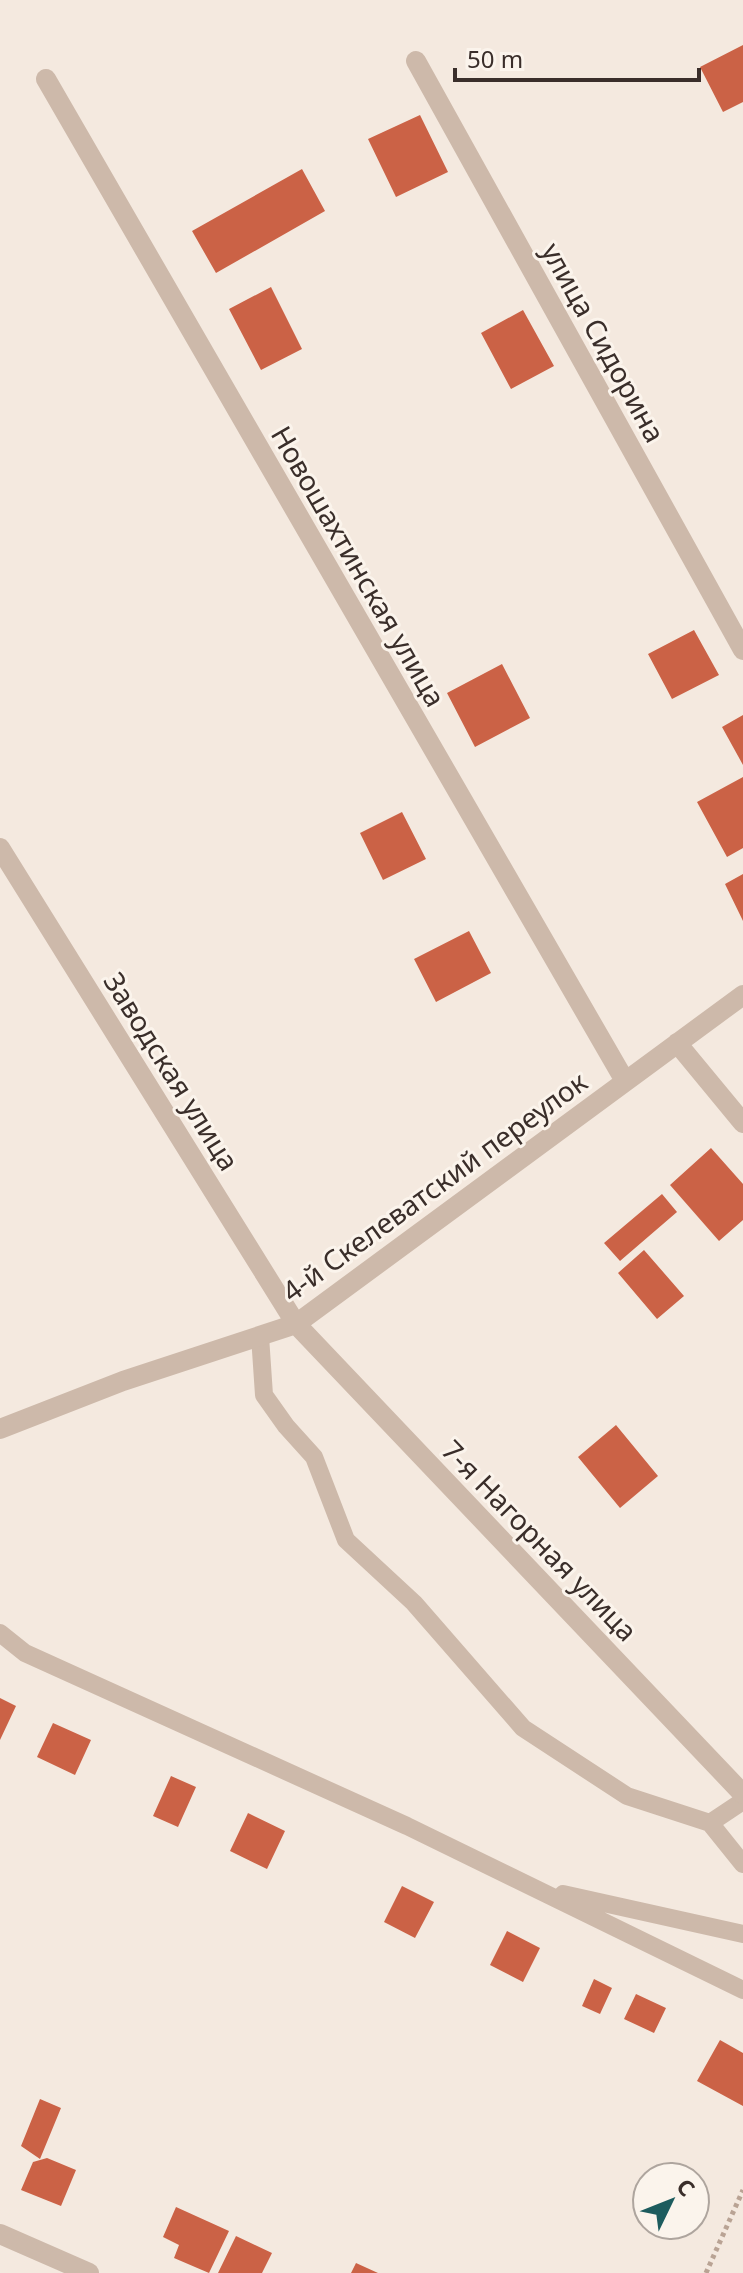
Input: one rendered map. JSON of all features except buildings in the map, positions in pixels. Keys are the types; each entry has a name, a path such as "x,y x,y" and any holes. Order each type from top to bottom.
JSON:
{"street":[{"name":"улица Сидорина","path":"416,61 743,650"},
{"name":"Новошахтинская улица","path":"46,79 625,1081"},
{"name":"Заводская улица","path":"0,848 296,1324"},
{"name":"4-й Скелеватский переулок","path":"0,1429 123,1381 296,1324 743,995"},
{"path":"677,1043 743,1123"},
{"name":"7-я Нагорная улица","path":"296,1324 743,1794"},
{"path":"0,2234 89,2273"}],"lane":[{"path":"260,1336 264,1395 314,1457 346,1540 414,1603 523,1728 627,1796 710,1823 743,1864"},
{"path":"0,1633 25,1653 407,1826 743,1990"},
{"path":"710,1823 743,1801"},
{"path":"533,1887 743,1934"}],"path":[{"path":"706,2273 743,2190"}]}
